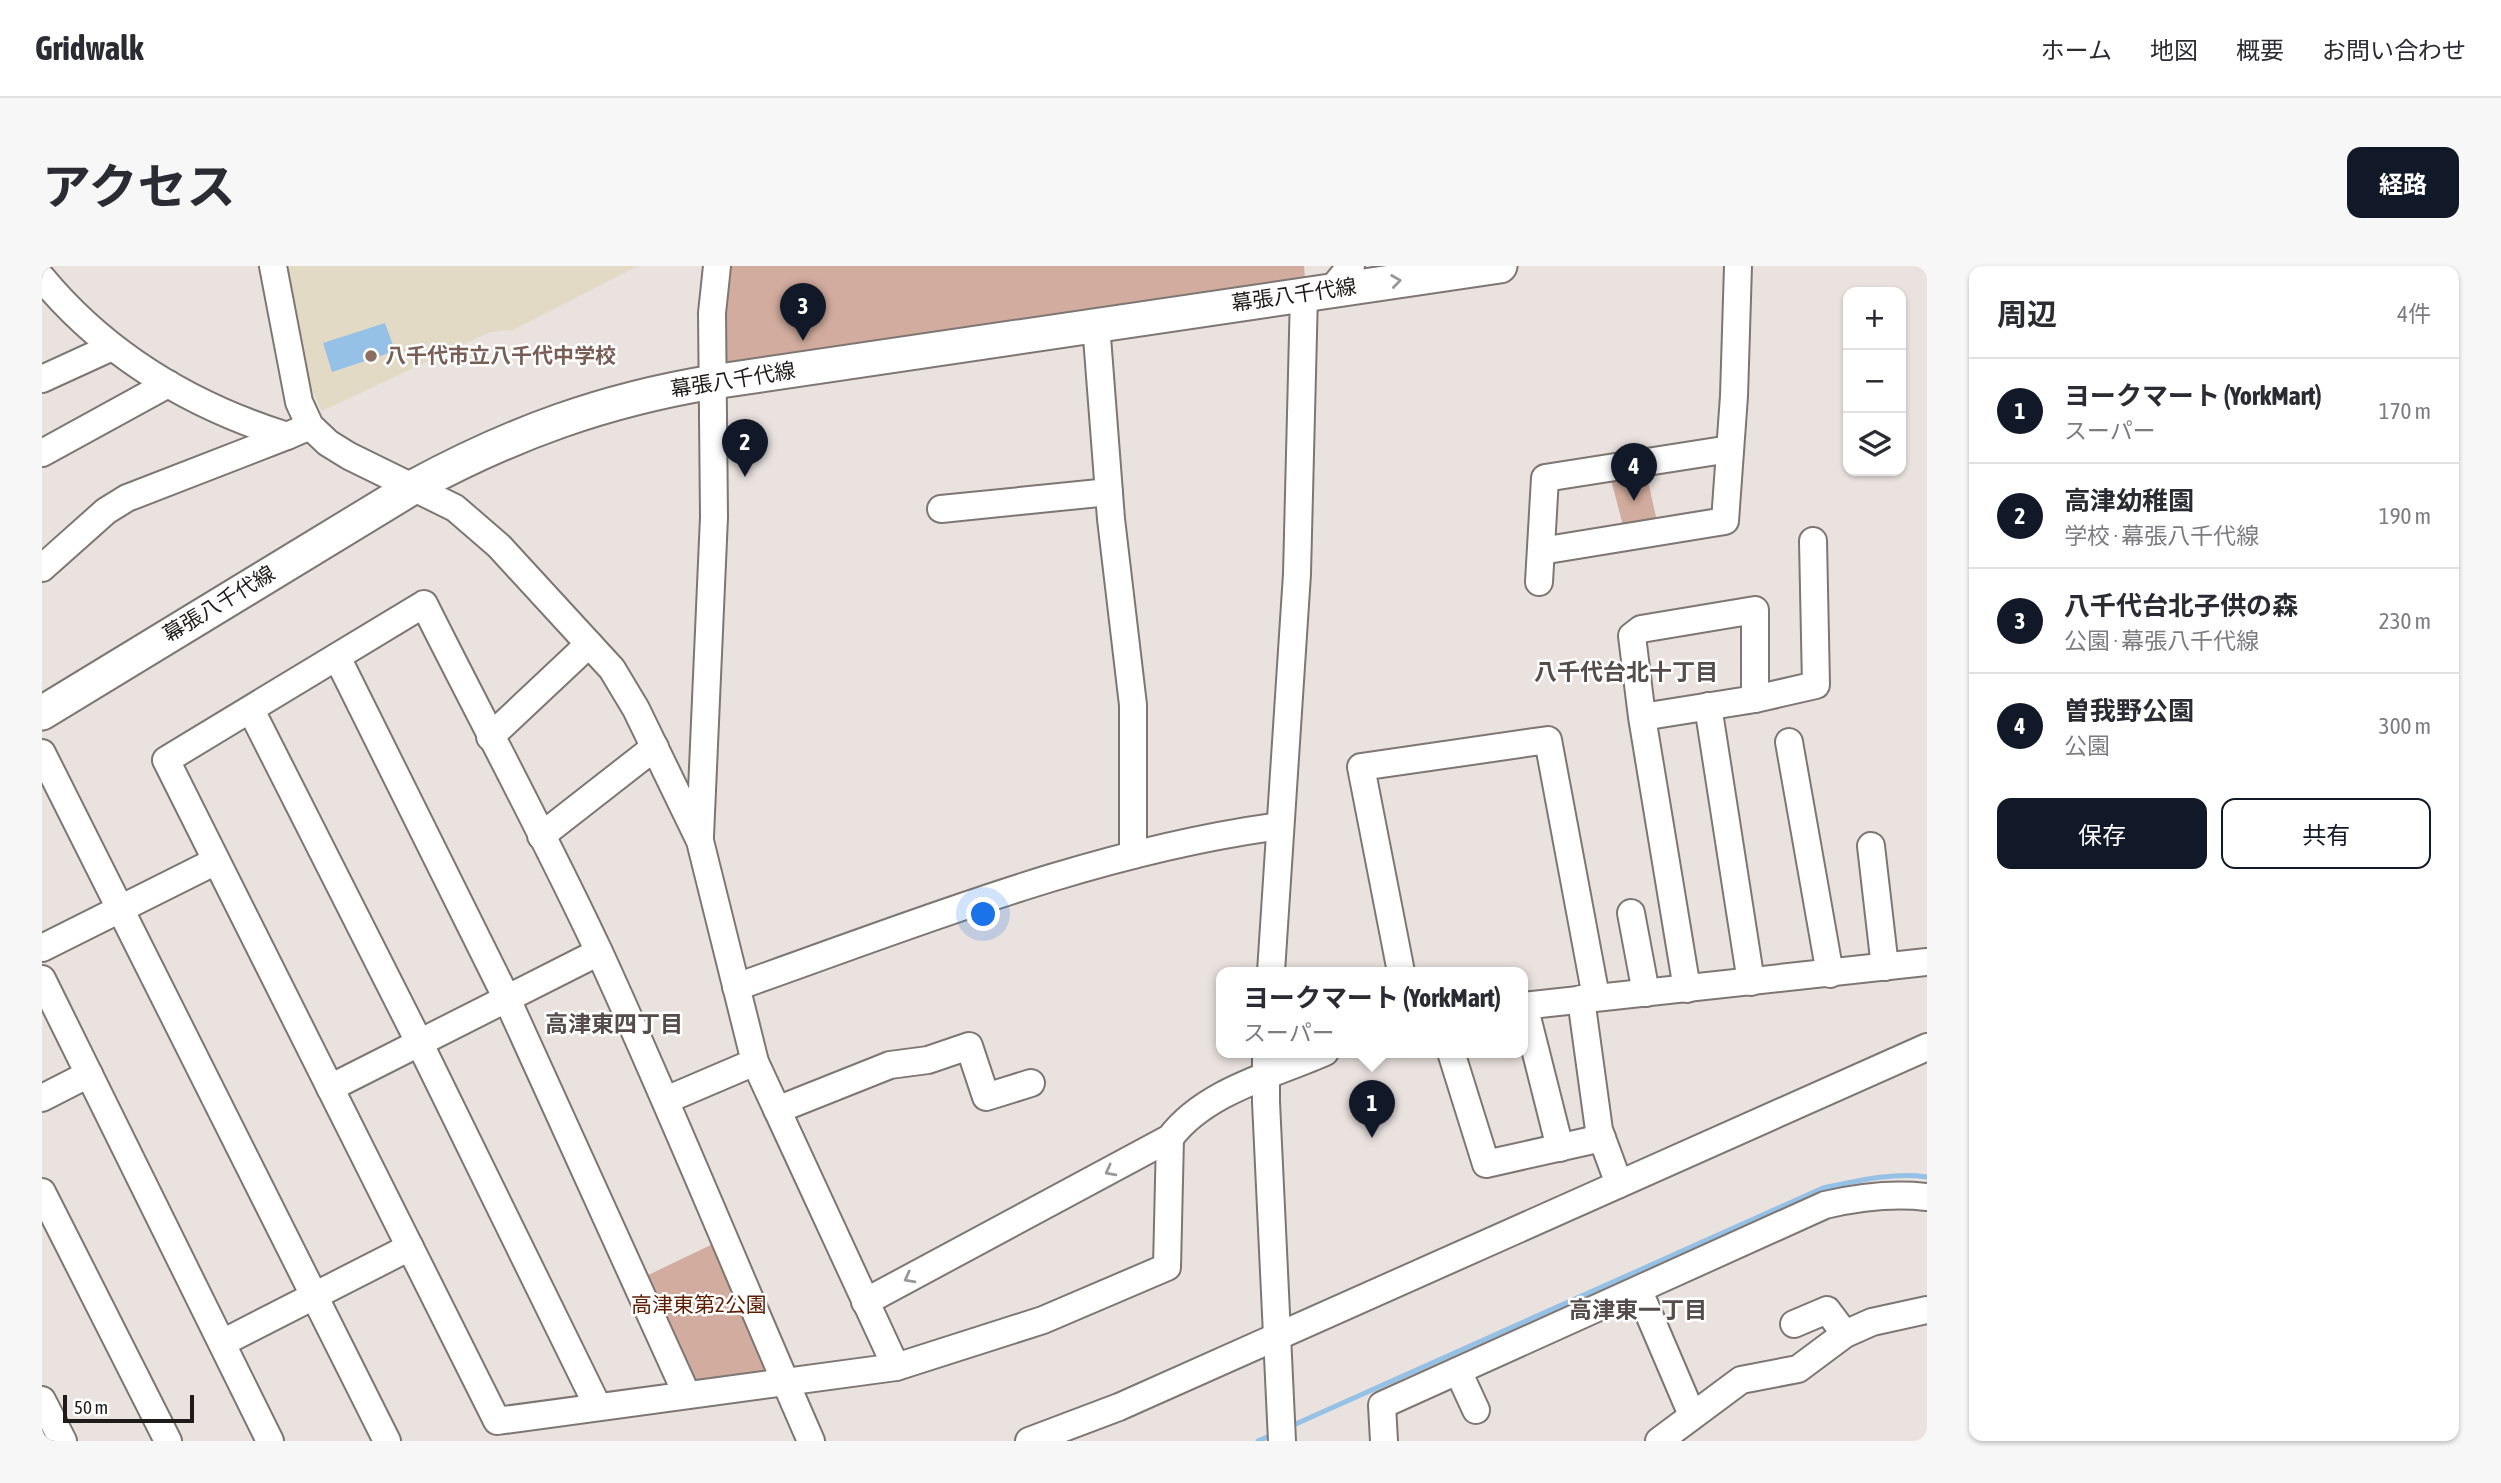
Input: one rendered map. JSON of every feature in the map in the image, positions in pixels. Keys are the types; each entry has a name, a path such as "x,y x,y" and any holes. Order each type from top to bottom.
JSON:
{"main road":[{"name":"幕張八千代線","path":"42,713 415,486 477,453 569,416 669,390 713,382 1096,324 1329,283 1500,266"}],"street":[{"path":"273,266 299,402 299,431"},
{"path":"700,841 714,517 712,313 717,266"},
{"path":"1541,551 1725,521 1738,266"},
{"path":"42,278 77,318 112,347 210,408 299,431 455,508 499,547 612,669 656,747 700,841 755,1062 896,1367"},
{"path":"1271,967 1298,549 1329,283"},
{"path":"1096,324 1109,492 1133,705 1133,855"},
{"path":"42,380 112,347"},
{"path":"42,453 168,384"},
{"path":"42,568 106,511 127,498 299,431"},
{"path":"1539,582 1545,478 1730,449"},
{"path":"941,509 1109,492"},
{"path":"1642,716 1755,699 1816,685 1814,541"},
{"path":"811,1441 786,1384 666,1100 599,951 424,604 166,760 497,1421 786,1384 896,1367 1043,1321 1167,1267 1170,1138"},
{"path":"1687,989 1642,716 1632,636 1641,629 1755,610 1755,699"},
{"path":"490,737 589,644"},
{"path":"337,657 507,999 688,1395"},
{"path":"1708,706 1751,982"},
{"path":"251,710 420,1044 598,1408"},
{"path":"1400,967 1361,768 1548,740 1589,998 1602,1138 1619,1184"},
{"path":"1789,741 1830,974"},
{"path":"541,836 656,747"},
{"path":"42,753 387,1441"},
{"path":"736,987 974,903 1133,855 1280,826"},
{"path":"1871,846 1885,967"},
{"path":"42,948 216,862"},
{"path":"1631,913 1646,993"},
{"path":"330,1088 599,951"},
{"path":"1528,1004 1927,962"},
{"path":"42,979 270,1441"},
{"path":"1528,1024 1560,1147"},
{"path":"777,1110 890,1065 928,1060 969,1046 986,1097 1031,1083"},
{"path":"1029,1441 1119,1407 1927,1046"},
{"path":"865,1302 1170,1138 1179,1127 1266,1064 1296,1058"},
{"path":"1453,1058 1486,1164 1602,1138"},
{"path":"666,1100 755,1062"},
{"path":"1266,1064 1275,1338 1281,1430"},
{"path":"42,1098 89,1074"},
{"path":"42,1192 168,1441"},
{"path":"1384,1441 1382,1405 1825,1205 1852,1198 1903,1195 1927,1197"},
{"path":"223,1342 410,1247"},
{"path":"1639,1291 1692,1415"},
{"path":"1794,1324 1827,1310 1845,1334"},
{"path":"1659,1441 1741,1380 1798,1369 1845,1334 1872,1322 1927,1310"},
{"path":"1458,1371 1476,1410"},
{"path":"42,1400 63,1441"}],"shaded area":[{"name":"八千代市立八千代中学校","path":"288,266 638,266 513,330 490,332 322,411 307,380"}],"green space":[{"path":"723,266 1304,266 1305,278 718,367"},
{"path":"1645,467 1658,526 1625,533 1610,476"},
{"name":"高津東第2公園","path":"715,1243 769,1377 693,1387 644,1277"}],"water":[{"path":"385,323 395,351 332,372 323,343"}],"waterway":[{"path":"1289,1427 1823,1188 1888,1176 1927,1177"},
{"path":"1258,1441 1274,1434"}],"place":[{"name":"八千代台北子供の森","path":"803,341"},
{"name":"八千代市立八千代中学校","path":"371,356"},
{"name":"高津幼稚園","path":"745,477"},
{"name":"曽我野公園","path":"1634,501"},
{"name":"ヨークマート (YorkMart)","path":"1372,1138"}],"district":[{"name":"八千代台北十丁目","path":"1626,672"},
{"name":"高津東四丁目","path":"614,1024"},
{"name":"高津東一丁目","path":"1638,1310"}]}
